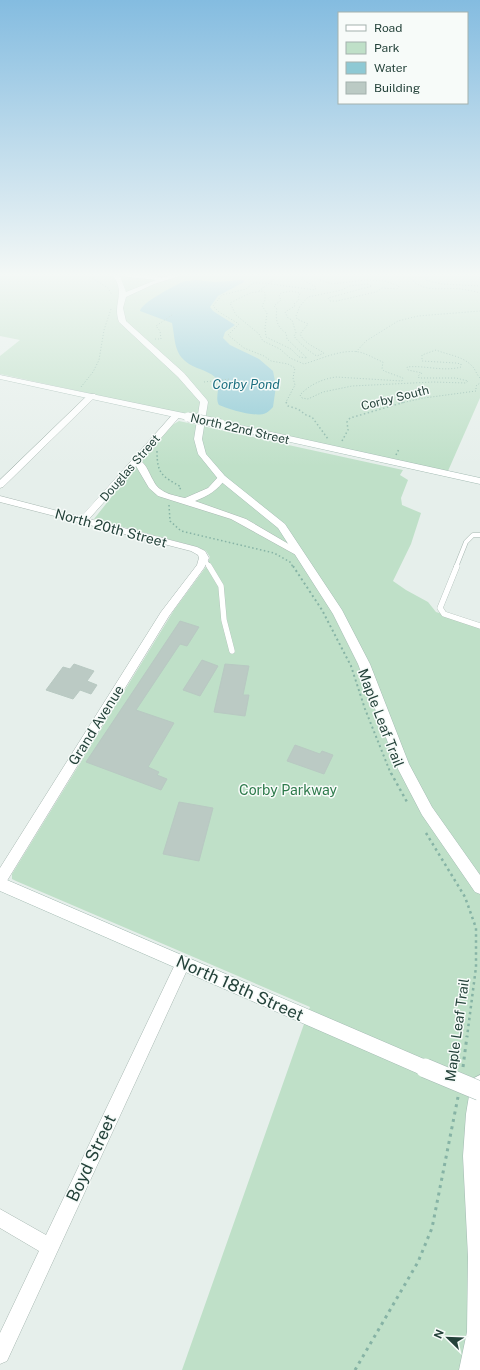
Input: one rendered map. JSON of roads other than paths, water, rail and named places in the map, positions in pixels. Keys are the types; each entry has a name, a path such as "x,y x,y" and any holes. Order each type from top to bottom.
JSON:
{"street":[{"path":"140,338 181,375 204,402 198,440 202,454 222,478 282,526 338,613 357,652 403,764 427,811 480,887"},
{"name":"North 22nd Street","path":"0,377 89,393 177,415 480,481"},
{"path":"0,485 89,393"},
{"name":"Douglas Street","path":"83,521 177,415"},
{"path":"136,461 141,465 148,483 162,494 236,518 260,529 283,545 299,553"},
{"path":"186,501 212,491 222,478"},
{"name":"North 20th Street","path":"0,499 194,550 202,553 204,558"},
{"name":"Grand Avenue","path":"0,880 165,614 197,572 204,558"},
{"name":"North 18th Street","path":"0,884 480,1091"},
{"name":"Boyd Street","path":"0,1354 183,963"},
{"path":"470,1370 477,1332 478,1257 472,1156 475,1114 480,1083"},
{"path":"0,1218 50,1247"}],"lane":[{"path":"480,535 473,534 466,542 440,608 444,614 480,626"},
{"path":"204,558 221,586 224,620 232,651"}],"water":[{"name":"Corby Pond","path":"174,338 223,338 230,345 259,359 273,371 276,386 273,407 266,413 249,414 219,405 217,398 218,381 216,378 184,360 175,343"}],"park label":[{"name":"Corby Parkway","path":"288,790"}]}
